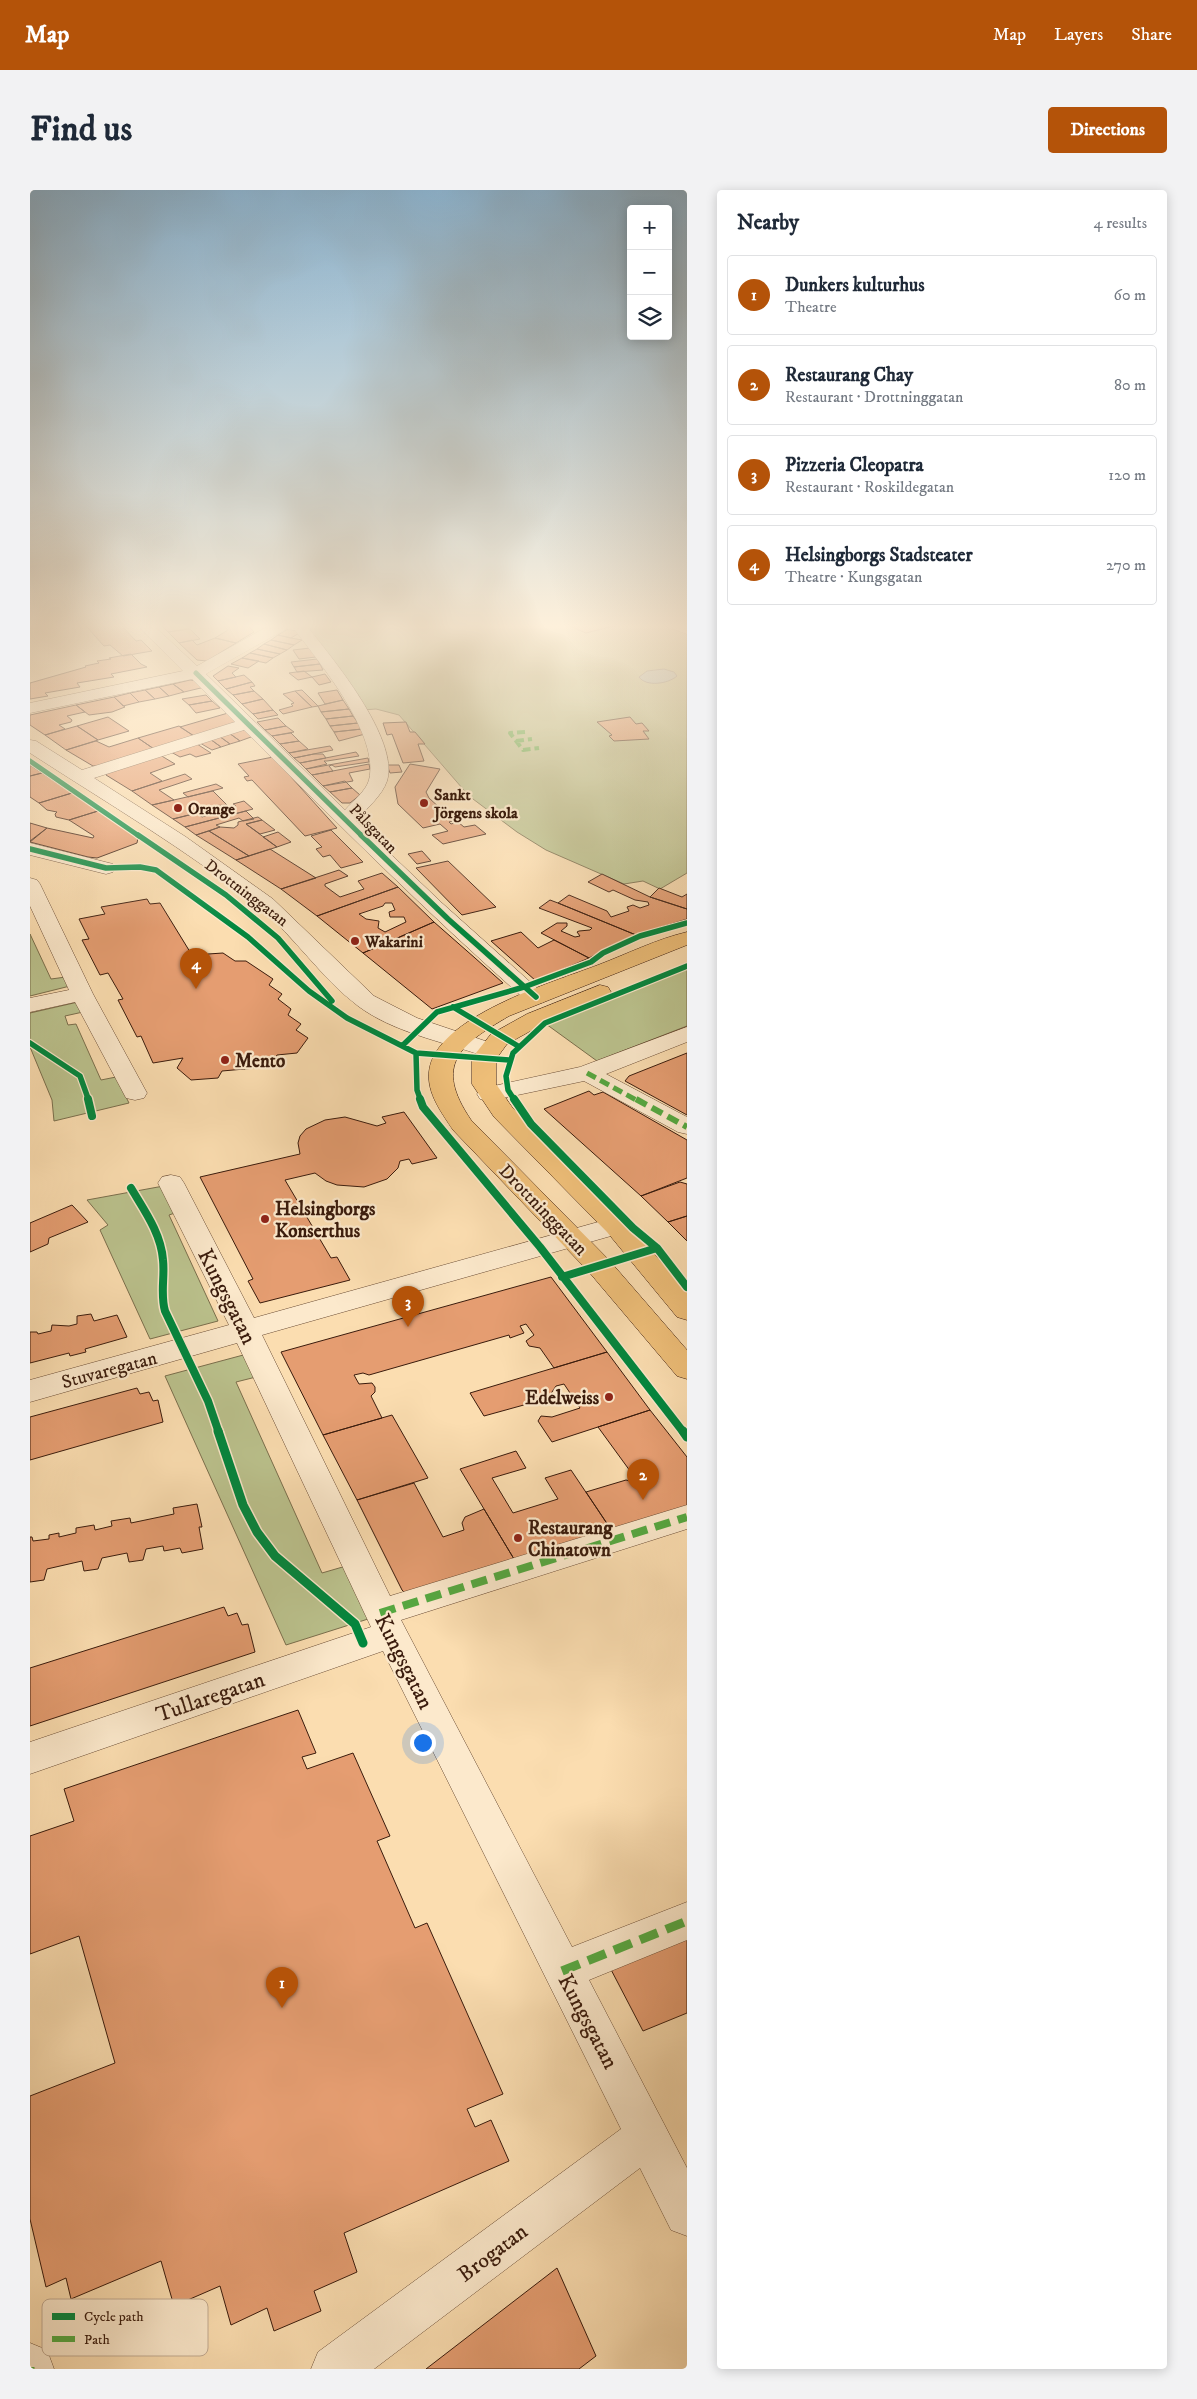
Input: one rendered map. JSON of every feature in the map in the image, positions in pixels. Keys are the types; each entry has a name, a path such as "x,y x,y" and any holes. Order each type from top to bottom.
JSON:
{"main road":[{"path":"457,1039 502,1011 687,938"},
{"path":"489,1050 499,1039 536,1020 687,957"},
{"name":"Drottninggatan","path":"457,1039 448,1050 442,1070 441,1087 446,1102 462,1125 599,1266 687,1369"},
{"name":"Drottninggatan","path":"489,1050 484,1058 482,1075 489,1094 503,1112 616,1226 687,1310"}],"street":[{"path":"78,777 240,726"},
{"name":"Pålsgatan","path":"251,726 455,925 536,997"},
{"path":"346,820 378,781 380,760 375,740 366,726"},
{"name":"Drottninggatan","path":"30,745 266,904 291,924 367,1002 391,1016 489,1050"},
{"path":"30,848 106,868"},
{"path":"31,889 82,994 135,1093"},
{"path":"30,1005 82,994"},
{"path":"489,1094 587,1073 687,1034"},
{"path":"587,1073 687,1127"},
{"name":"Kungsgatan","path":"171,1183 246,1331 386,1624 687,2214"},
{"name":"Stuvaregatan","path":"30,1391 616,1226"},
{"name":"Tullaregatan","path":"30,1758 386,1624 687,1517"},
{"path":"562,1971 687,1922"},
{"name":"Brogatan","path":"335,2369 648,2135"}],"green space":[{"path":"408,726 687,726 687,873 660,889 643,881 624,884 546,850 517,832 469,796"},
{"path":"30,934 51,979 66,977 70,986 30,996"},
{"path":"687,967 687,1026 597,1061 546,1024"},
{"path":"78,1002 83,1012 65,1016 68,1025 76,1024 101,1080 116,1077 129,1103 54,1121 52,1100 30,1047 30,1013"},
{"path":"169,1185 181,1211 169,1215 218,1321 150,1339 100,1230 108,1225 87,1200"},
{"path":"247,1354 256,1377 236,1382 322,1573 346,1566 368,1619 286,1645 165,1376"}],"building":[{"path":"31,726 60,726 65,729 45,735"},
{"path":"77,726 121,726 129,731 98,740"},
{"path":"77,726 98,740 66,750 45,735"},
{"path":"179,726 194,736 154,749 138,738"},
{"path":"185,726 226,726 194,736 180,727"},
{"path":"261,726 286,726 265,730"},
{"path":"286,726 294,732 272,736 265,730"},
{"path":"330,726 360,726 362,729 334,732"},
{"path":"384,726 407,726 410,732 415,732 425,744 418,744 424,761 403,763 392,734 387,735"},
{"path":"601,726 644,726 649,731 643,731 649,739 614,741 609,736 612,735"},
{"path":"362,729 365,734 339,741 334,732"},
{"path":"245,730 251,737 240,741 229,733"},
{"path":"229,733 240,741 230,744 219,736"},
{"path":"291,733 299,741 280,744 272,736"},
{"path":"219,736 230,744 221,747 210,739"},
{"path":"138,738 154,749 98,766 93,766 66,750 96,741 109,747"},
{"path":"210,739 221,747 212,750 200,743"},
{"path":"299,741 308,749 289,753 280,744"},
{"path":"197,744 211,753 196,757 190,754 180,757 171,752"},
{"path":"330,746 333,750 294,758 289,753"},
{"path":"356,752 359,756 324,761 327,764 306,769 300,763"},
{"path":"323,754 326,758 300,763 294,758"},
{"path":"160,755 175,764 150,773 162,781 132,791 106,775 107,771"},
{"path":"273,757 337,828 305,836 252,780 247,781 244,777 249,776 238,764"},
{"path":"368,758 369,762 335,767 332,765 329,766 333,771 312,775 306,769"},
{"path":"369,764 370,769 349,773 353,781 323,786 312,775"},
{"path":"410,764 440,769 426,792 429,798 454,821 449,822 451,824 458,822 464,827 475,825 486,834 443,844 432,835 448,831 440,824 423,828 398,804 395,787"},
{"path":"30,765 42,773 30,776"},
{"path":"387,765 399,765 402,772 390,773"},
{"path":"42,773 72,793 39,803 30,797 30,776"},
{"path":"185,774 192,779 159,790 174,800 152,805 132,791"},
{"path":"345,781 352,788 330,792 323,786"},
{"path":"216,784 223,788 188,797 183,793"},
{"path":"352,788 360,795 350,803 342,803 330,792"},
{"path":"213,791 227,805 206,806 202,808 201,812 173,819 152,805"},
{"path":"72,793 98,811 69,820 56,817 55,814 57,812 47,810 39,803"},
{"path":"244,801 253,809 185,827 173,819 197,813 202,817 236,806 233,804"},
{"path":"98,811 138,838 137,843 97,858 30,842 47,828 93,838 94,836 69,820"},
{"path":"246,811 254,819 243,821 239,818 216,825 220,827 196,835 185,827"},
{"path":"258,817 262,820 246,824 277,847 249,856 209,831 220,827 234,828 238,825 238,822"},
{"path":"262,820 275,830 260,834 246,824"},
{"path":"30,823 47,828 30,841"},
{"path":"331,830 363,862 341,868 330,855 323,857 316,849 322,847 311,836"},
{"path":"209,831 249,856 236,860 196,835"},
{"path":"278,832 291,842 277,847 263,837"},
{"path":"270,849 316,878 281,889 236,860"},
{"path":"422,851 431,861 417,864 408,854"},
{"path":"448,861 496,907 462,915 416,868"},
{"path":"339,870 348,876 325,884 325,886 340,897 364,889 358,881 382,873 398,887 317,916 281,889"},
{"path":"602,874 650,897 687,909 687,919 636,935 558,903 569,895 607,911 611,917 629,911 627,907 633,905 640,908 649,905 648,902 635,900 613,890 609,892 588,882"},
{"path":"398,887 434,922 363,953 317,916","holes":["385,903 392,903 395,910 389,912 390,917 404,917 406,922 385,932 378,928 379,921 366,919 359,914 383,906"]},
{"path":"659,888 682,897 687,894 687,909 650,897"},
{"path":"147,899 150,904 160,903 195,960 205,958 208,954 223,953 235,961 246,961 273,979 269,985 282,994 278,999 291,1009 288,1015 301,1024 296,1030 308,1038 297,1053 277,1055 273,1061 261,1062 256,1068 222,1071 218,1078 191,1080 177,1068 183,1058 153,1063 141,1036 137,1037 118,1000 123,999 108,973 100,975 82,940 89,939 79,919 105,914 101,907"},
{"path":"550,900 636,935 589,958 541,933 557,923 567,923 567,926 561,931 575,937 580,936 577,932 592,928 539,908"},
{"path":"434,922 503,983 432,1009 363,953"},
{"path":"521,932 538,948 554,940 589,958 536,981 491,941"},
{"path":"687,1053 687,1115 625,1081 629,1076"},
{"path":"589,1091 594,1095 603,1092 687,1140 687,1178 641,1196 544,1109"},
{"name":"Helsingborgs Konserthus","path":"404,1112 437,1158 412,1164 409,1159 400,1161 398,1168 387,1179 364,1187 337,1185 326,1181 315,1173 285,1180 331,1258 337,1257 350,1280 260,1303 248,1281 253,1279 200,1177 300,1154 298,1143 300,1136 306,1129 325,1120 345,1117 377,1126 386,1123 382,1117"},
{"path":"680,1182 687,1184 687,1216 668,1222 641,1196"},
{"path":"72,1205 88,1222 49,1238 48,1244 30,1252 30,1223"},
{"path":"687,1216 687,1241 668,1222"},
{"path":"551,1277 607,1352 554,1368 540,1348 529,1346 526,1341 534,1335 526,1324 520,1326 524,1333 510,1338 509,1335 369,1375 363,1373 354,1375 359,1384 372,1383 375,1387 375,1392 371,1396 382,1418 323,1435 281,1352"},
{"path":"91,1314 94,1321 117,1315 127,1337 85,1349 86,1352 70,1356 69,1353 30,1363 30,1332 37,1332 38,1334 51,1331 52,1325 69,1326 77,1324 77,1316"},
{"path":"607,1352 650,1410 552,1442 538,1421 541,1416 552,1417 580,1408 564,1384 556,1386 550,1395 545,1396 542,1403 537,1405 531,1403 484,1416 470,1393"},
{"path":"137,1388 140,1394 149,1392 153,1401 158,1400 163,1422 30,1460 30,1417"},
{"path":"650,1410 687,1457 687,1513 616,1537 586,1492 626,1480 638,1483 640,1477 633,1475 598,1427"},
{"path":"392,1415 428,1478 357,1500 323,1435"},
{"path":"516,1451 526,1468 492,1478 513,1513 558,1499 545,1478 571,1470 616,1537 520,1569 460,1469"},
{"path":"414,1483 443,1537 464,1530 462,1523 465,1517 484,1509 520,1569 408,1596 402,1590 357,1500"},
{"path":"197,1504 202,1527 199,1527 203,1549 182,1553 180,1548 164,1551 163,1546 146,1549 143,1560 129,1562 127,1553 102,1558 98,1569 84,1571 82,1561 47,1569 44,1580 30,1582 30,1537 32,1537 33,1541 49,1539 49,1535 59,1533 59,1537 76,1533 76,1528 94,1525 95,1530 112,1526 111,1521 130,1518 131,1523 174,1514 173,1508"},
{"path":"224,1607 228,1616 237,1613 242,1625 248,1624 255,1652 30,1726 30,1668"},
{"path":"298,1710 316,1753 302,1757 307,1769 353,1753 390,1836 377,1841 415,1928 427,1923 503,2094 467,2109 475,2127 491,2120 509,2161 344,2233 357,2272 314,2291 321,2311 274,2331 267,2308 231,2325 220,2286 190,2299 172,2299 161,2261 71,2299 66,2278 46,2287 30,2219 30,2096 115,2063 79,1936 30,1954 30,1836 74,1821 64,1789"},
{"path":"687,1928 687,2013 643,2031 606,1960"},
{"path":"557,2268 596,2356 579,2369 426,2369"}],"marked path":[{"path":"525,732 510,733 523,750 539,748"},
{"path":"516,741 532,739"},
{"path":"587,1073 687,1127"},
{"path":"380,1613 687,1517"},
{"path":"562,1971 687,1921"}],"cycle path":[{"path":"251,726 448,919 536,997"},
{"path":"30,761 226,895 278,938 332,1001"},
{"path":"30,849 106,868 140,867 156,870 248,937 309,991 347,1018 416,1053 509,1060"},
{"path":"403,1045 437,1012 524,987 591,962 603,953 640,936 687,923"},
{"path":"687,966 545,1023 513,1053 506,1076 508,1090 531,1124 633,1228 657,1248 687,1287"},
{"path":"453,1007 518,1046"},
{"path":"30,1043 80,1076 86,1089 92,1116"},
{"path":"416,1053 417,1090 423,1107 540,1247 687,1437"},
{"path":"131,1188 159,1239 163,1258 162,1297 165,1311 208,1401 243,1505 257,1532 275,1556 355,1624 363,1643"},
{"path":"562,1277 657,1248"}],"place":[{"name":"Sankt Jörgens skola","path":"424,803"},
{"name":"Orange","path":"178,808"},
{"name":"Wakarini","path":"355,941"},
{"name":"Helsingborgs Stadsteater","path":"196,989"},
{"name":"Mento","path":"225,1060"},
{"name":"Helsingborgs Konserthus","path":"265,1219"},
{"name":"Pizzeria Cleopatra","path":"408,1327"},
{"name":"Edelweiss","path":"609,1397"},
{"name":"Restaurang Chay","path":"643,1500"},
{"name":"Restaurang Chinatown","path":"518,1538"},
{"name":"Dunkers kulturhus","path":"282,2008"}]}
